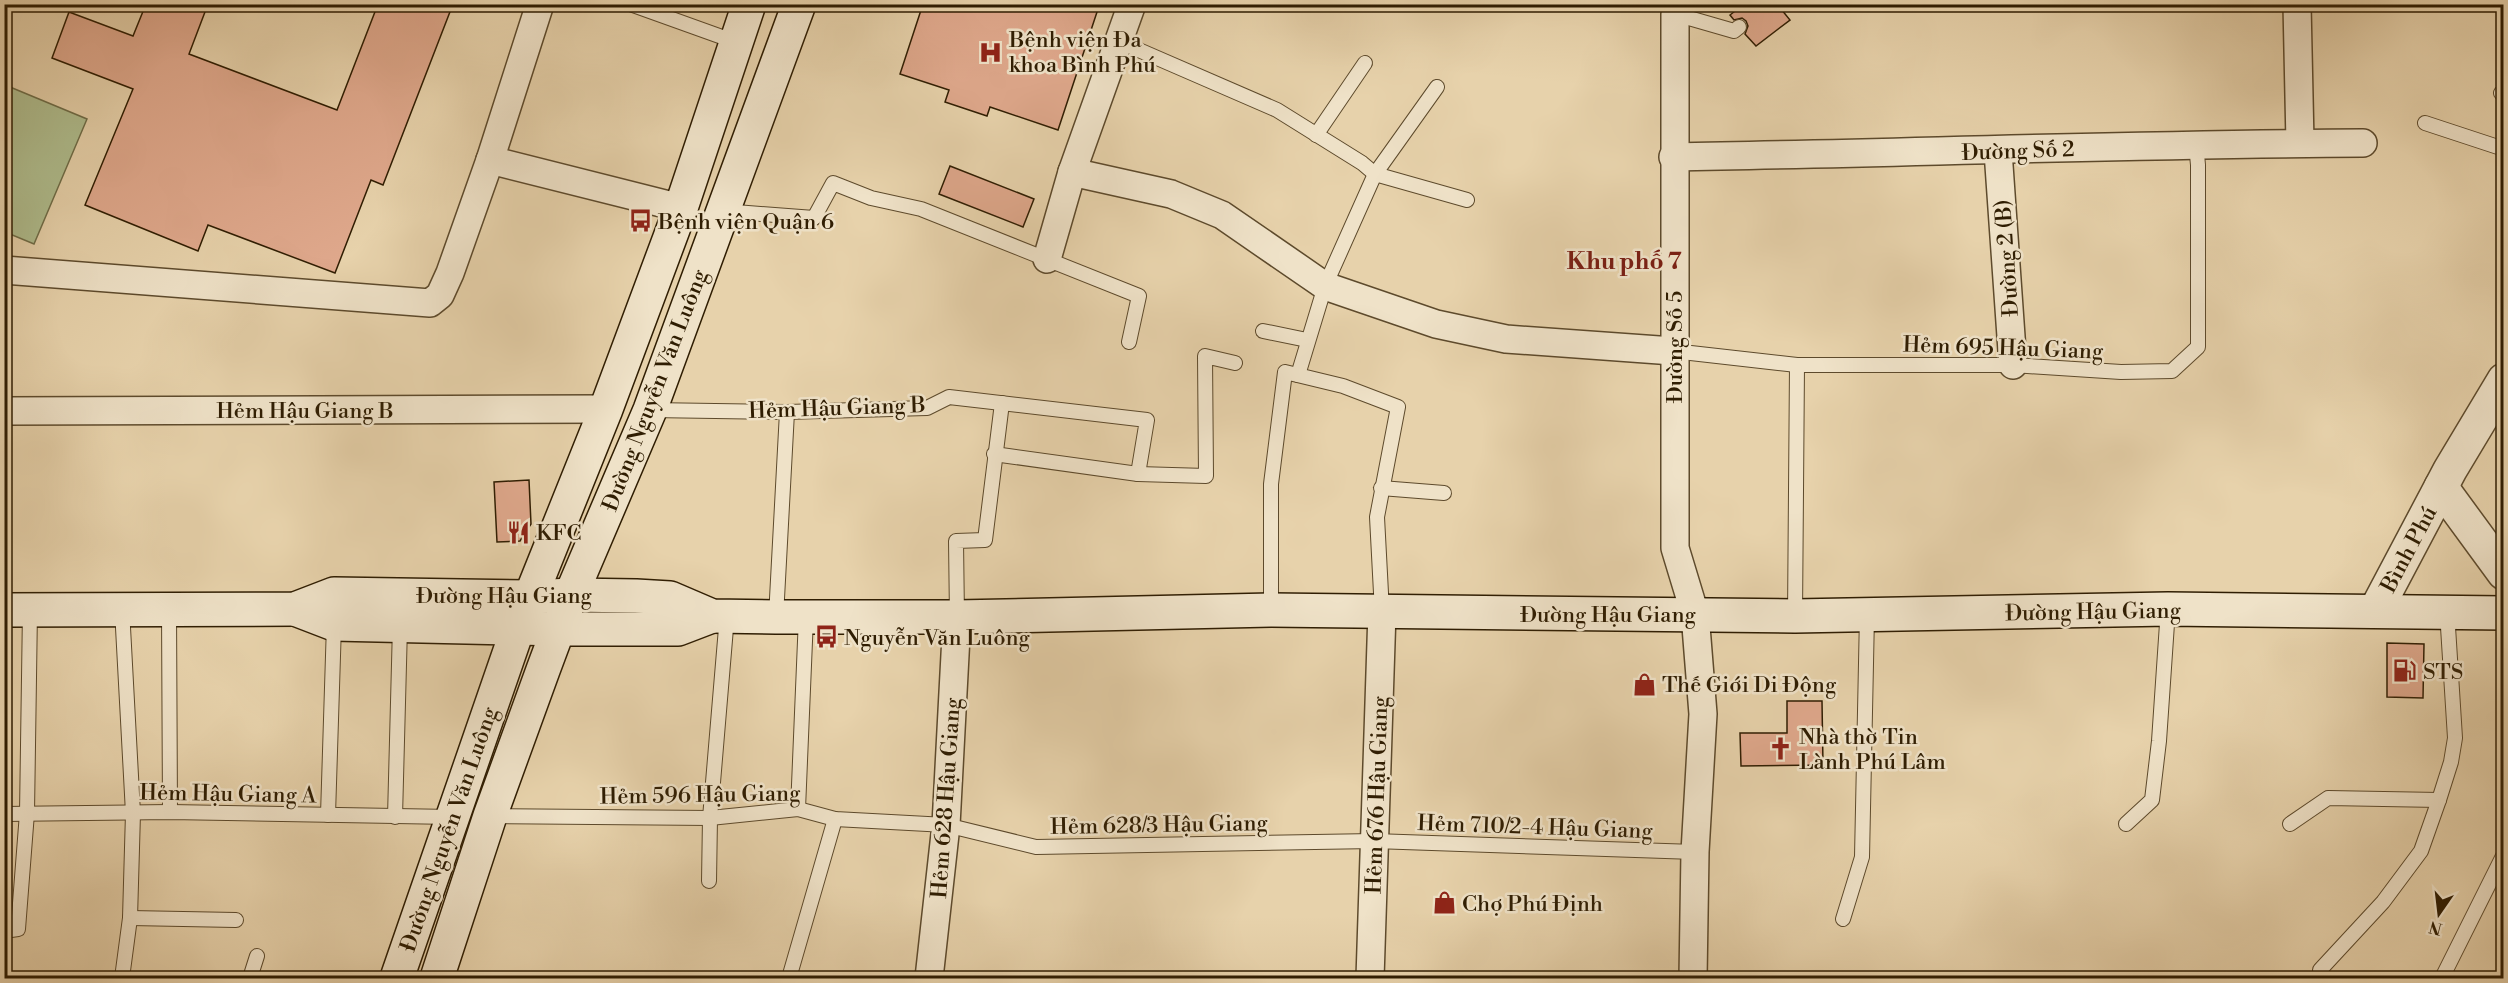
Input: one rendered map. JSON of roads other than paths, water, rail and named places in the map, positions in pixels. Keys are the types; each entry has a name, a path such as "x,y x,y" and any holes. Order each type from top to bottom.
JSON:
{"main road":[{"name":"Đường Nguyễn Văn Luông","path":"397,978 518,628 606,409 681,208 749,4"},
{"name":"Đường Nguyễn Văn Luông","path":"437,978 490,816 571,595 650,410 799,4"},
{"name":"Bình Phú","path":"2376,610 2441,487 2504,380"},
{"name":"Bình Phú","path":"2441,487 2504,573"},
{"name":"Đường Hậu Giang","path":"17,610 295,609 334,594 531,597 571,595 670,598 719,616 791,617 957,617 1271,610 1795,616 2168,609 2504,613"},
{"name":"Đường Hậu Giang","path":"295,609 334,624 559,629 678,630 719,616"}],"street":[{"path":"4,270 430,303 440,295 450,273 490,160 540,4"},
{"path":"1047,259 1072,172 1132,4"},
{"path":"2297,4 2300,143"},
{"name":"Đường Số 5","path":"1677,9 1673,157 1675,548 1695,614 1703,714 1695,852 1693,978"},
{"name":"Đường Số 2","path":"1673,157 1998,151 2196,144 2362,143"},
{"name":"Đường 2 (B)","path":"1998,151 2013,365"},
{"path":"490,160 681,208"},
{"path":"1072,172 1171,194 1222,215 1325,286 1436,324 1506,339 1673,351"},
{"name":"Hẻm Hậu Giang B","path":"4,411 606,409"},
{"name":"Hẻm 676 Hậu Giang","path":"1370,978 1382,612"},
{"name":"Hẻm 628 Hậu Giang","path":"929,978 946,825 957,617"}],"lane":[{"path":"630,4 736,42"},
{"path":"1677,9 1734,31 1739,27"},
{"path":"1118,40 1277,110 1375,174 1467,200"},
{"path":"1316,135 1365,63"},
{"path":"1298,375 1325,286 1375,174 1437,87"},
{"path":"2425,123 2504,149"},
{"name":"Hẻm 695 Hậu Giang","path":"1673,351 1797,365 2013,365 2121,372 2172,371 2198,346 2196,144"},
{"path":"723,211 814,218 833,183 871,198 921,209 1139,296 1129,342"},
{"path":"1263,330 1307,340"},
{"path":"994,454 1138,474 1206,476 1204,356 1235,363"},
{"path":"1795,616 1797,365"},
{"path":"1271,610 1271,484 1285,372 1343,386 1398,407 1377,517 1382,612"},
{"name":"Hẻm Hậu Giang B","path":"650,410 787,412 927,408 950,397 1147,420 1138,474"},
{"path":"957,617 956,541 985,540 1002,403"},
{"path":"787,412 798,809"},
{"path":"1381,488 1444,493"},
{"path":"122,609 133,813 130,918 122,978"},
{"path":"2126,824 2152,800 2159,741 2168,609"},
{"path":"4,931 18,929 27,813 17,610"},
{"path":"169,610 170,812"},
{"path":"2320,970 2383,902 2421,850 2439,800 2451,762 2455,738 2447,611"},
{"path":"1843,920 1862,857 1867,615"},
{"path":"709,881 719,616"},
{"path":"328,815 334,624"},
{"path":"394,817 399,626"},
{"path":"2290,824 2328,798 2439,800"},
{"name":"Hẻm 596 Hậu Giang","path":"490,816 710,818 798,809 835,819 946,825"},
{"name":"Hẻm Hậu Giang A","path":"4,814 170,812 452,817"},
{"path":"789,978 835,819"},
{"name":"Hẻm 628/3 Hậu Giang","path":"946,825 1036,847 1374,841"},
{"name":"Hẻm 710/2-4 Hậu Giang","path":"1374,841 1695,852"},
{"path":"2442,978 2504,854"},
{"path":"130,918 236,920"},
{"path":"250,978 257,956"}],"place":[{"name":"Bệnh viện Đa khoa Bình Phú","path":"991,52"},
{"name":"Bệnh viện Quận 6","path":"640,221"},
{"name":"KFC","path":"518,532"},
{"name":"Nguyễn Văn Luông","path":"826,637"},
{"name":"STS","path":"2405,671"},
{"name":"Thế Giới Di Động","path":"1644,684"},
{"name":"Nhà thờ Tin Lành Phú Lâm","path":"1781,749"},
{"name":"Chợ Phú Định","path":"1444,903"}],"district":[{"name":"Khu phố 7","path":"1624,261"}]}
